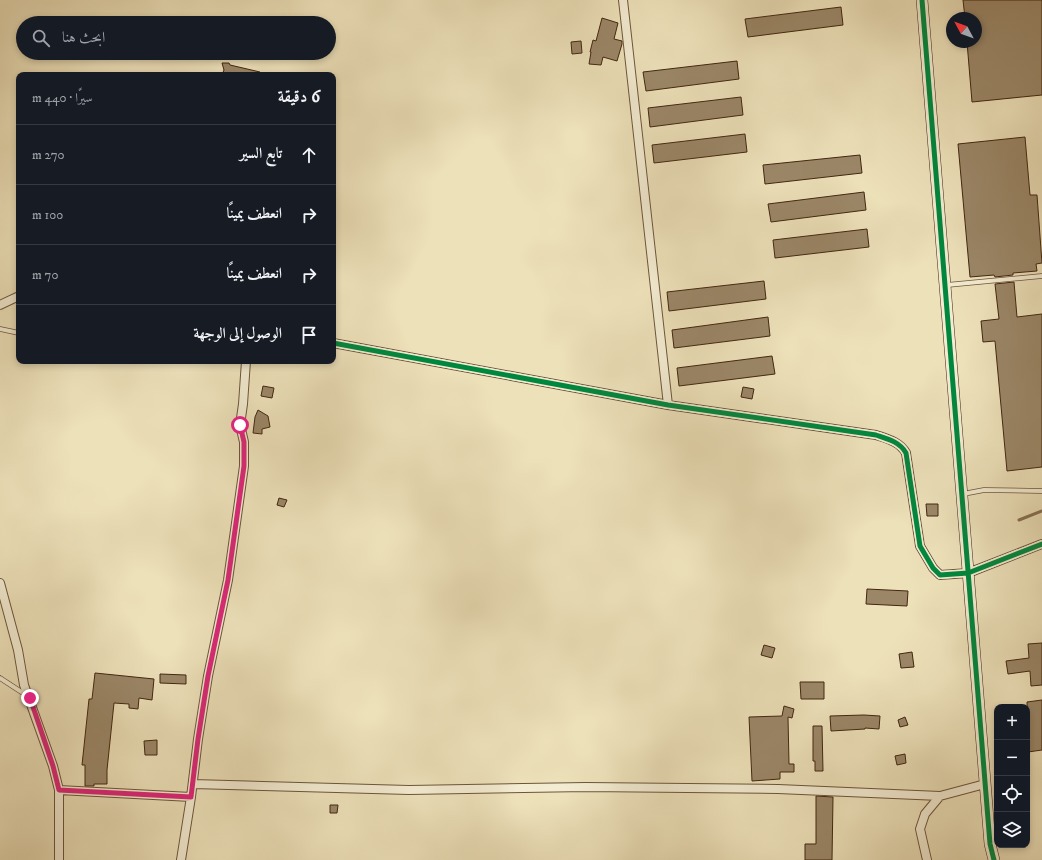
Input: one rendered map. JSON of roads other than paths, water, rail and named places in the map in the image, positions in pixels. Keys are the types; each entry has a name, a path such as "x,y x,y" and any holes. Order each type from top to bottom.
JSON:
{"street":[{"path":"623,0 668,405"},
{"path":"922,0 990,844 994,860"},
{"path":"0,305 16,297"},
{"path":"336,344 668,405 876,435 889,439 903,448 908,463 920,546 932,568 940,575 968,573 1042,544"},
{"path":"181,860 208,676 228,580 244,466 244,442 240,425 244,404 246,364"},
{"path":"0,583 18,650 24,684 53,766 59,790 59,860"},
{"path":"193,784 409,790 586,787 778,789 940,796 986,784"},
{"path":"59,790 191,797"},
{"path":"927,860 920,829 925,814 940,796"}],"lane":[{"path":"945,285 1042,276"},
{"path":"0,329 16,332"},
{"path":"962,494 984,490 1042,491"},
{"path":"0,678 16,687 30,698"}],"waterway":[{"path":"1019,520 1042,511"}]}
